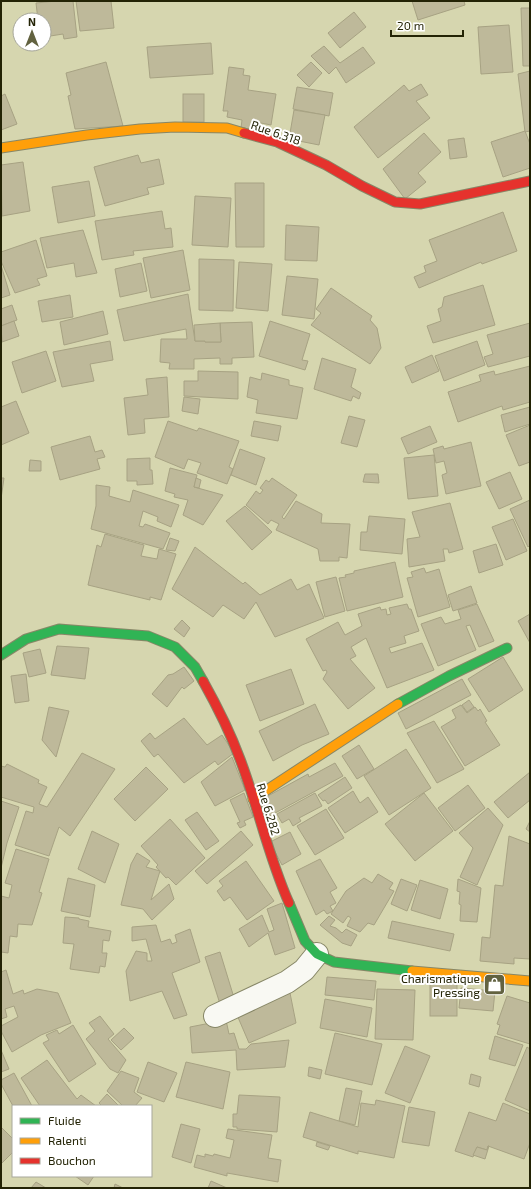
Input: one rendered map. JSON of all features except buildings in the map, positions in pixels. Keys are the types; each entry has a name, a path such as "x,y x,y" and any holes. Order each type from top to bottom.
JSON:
{"street":[{"name":"Rue 6.318","path":"1,148 87,135 140,129 175,127 227,128 277,142 326,165 362,186 395,202 420,204 530,181"},
{"name":"Rue 6.282","path":"1,655 26,639 59,629 148,636 175,647 195,667 221,713 240,759 278,879 305,941 318,954 334,962 382,968 530,981"},
{"path":"253,799 395,705 449,676 507,648"},
{"path":"215,1016 286,982 304,970 318,954"}],"traffic: fast":[{"path":"1,655 26,639 59,629 148,636 175,647 195,667 203,681"},
{"path":"398,704 449,676 507,648"},
{"path":"289,903 305,941 317,954 334,962 412,971"}],"traffic: slow":[{"path":"1,148 87,135 140,129 175,127 227,128 244,133"},
{"path":"253,799 398,704"},
{"path":"412,971 530,981"}],"traffic: jam":[{"path":"244,133 277,142 326,165 362,186 395,202 420,204 530,181"},
{"path":"203,681 223,719 236,749 275,867 289,903"}],"place":[{"name":"Charismatique Pressing","path":"495,985"}]}
